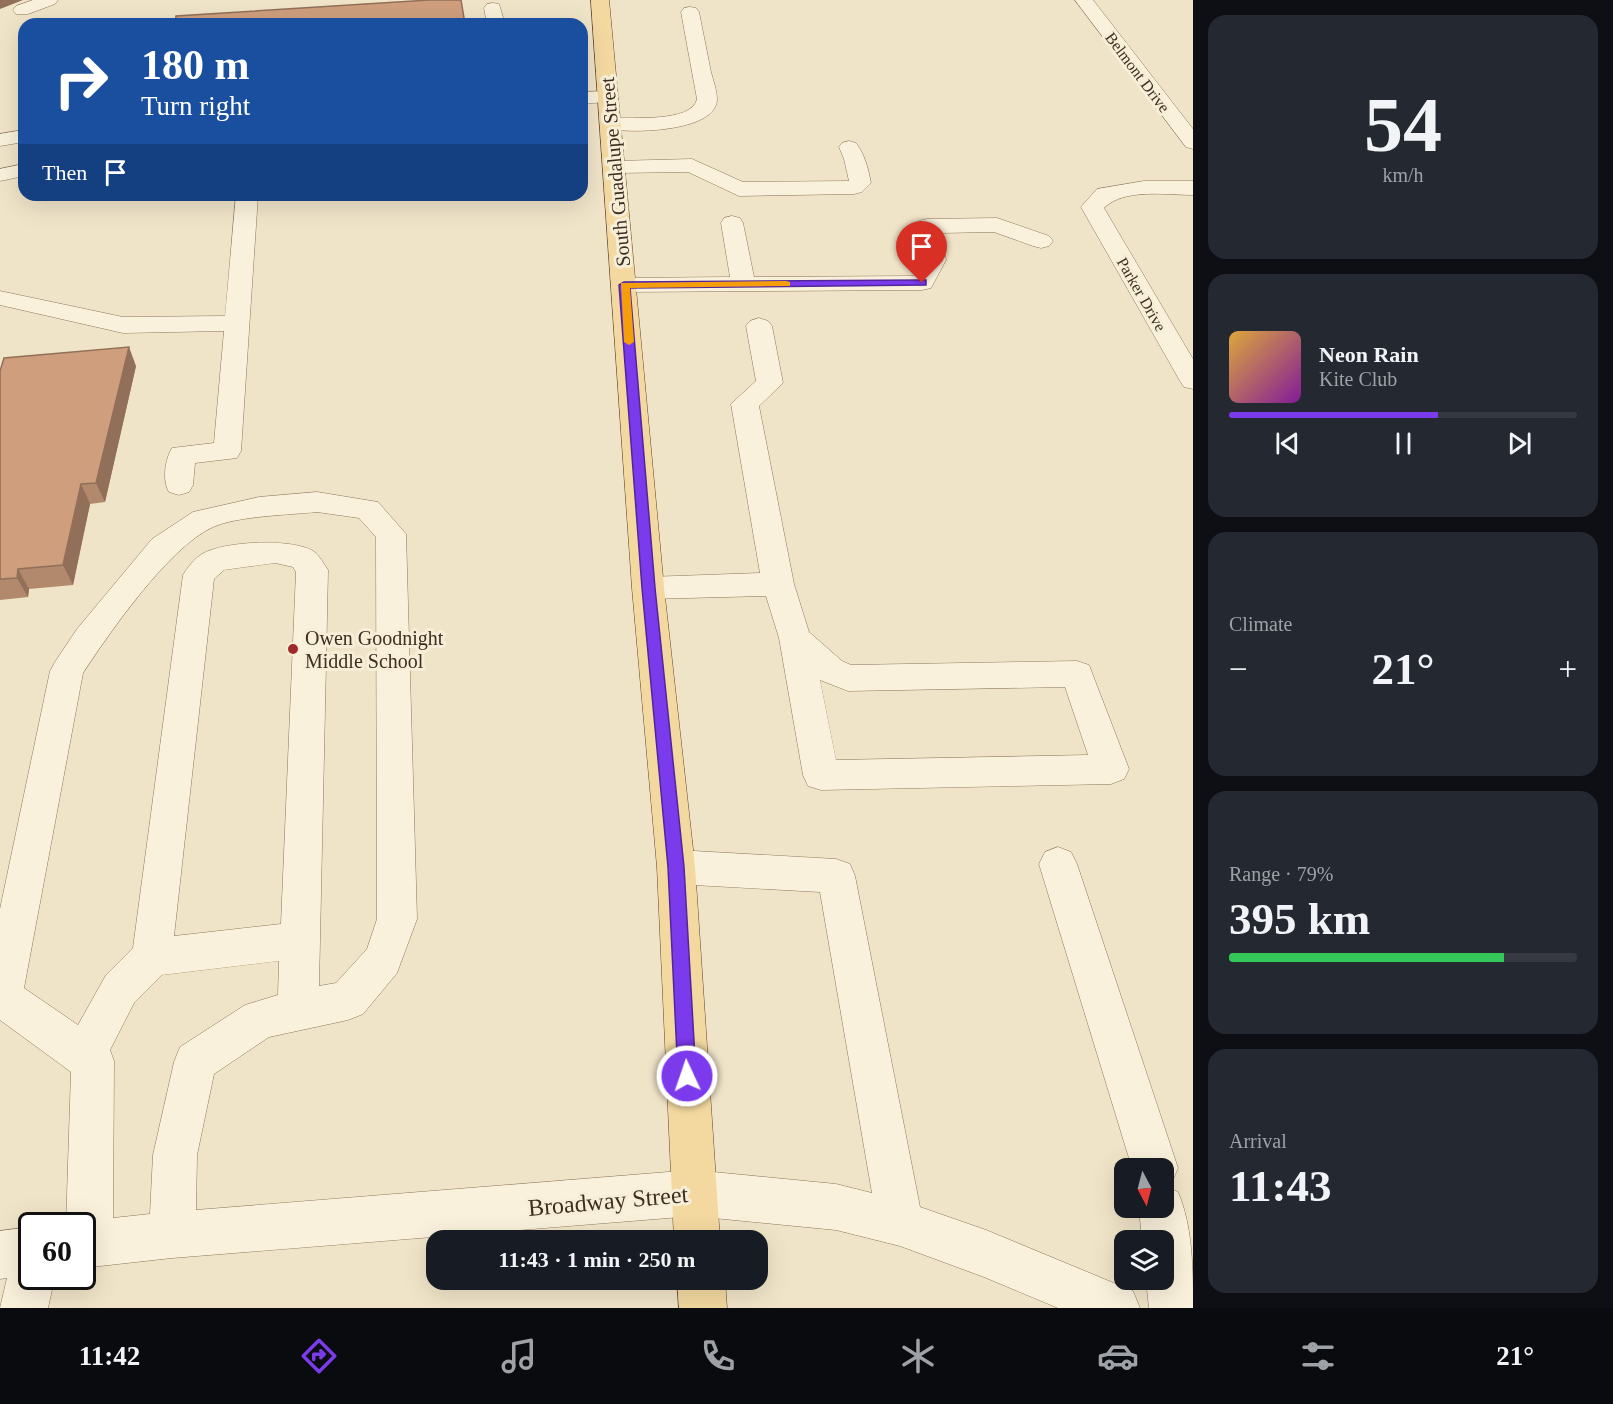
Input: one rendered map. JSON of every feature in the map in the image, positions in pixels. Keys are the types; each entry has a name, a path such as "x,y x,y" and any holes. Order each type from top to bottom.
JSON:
{"main road":[{"name":"South Guadalupe Street","path":"600,0 601,106 615,167 648,588 676,867 696,1230"},
{"path":"702,1290 703,1308"}],"street":[{"path":"21,10 49,0"},
{"name":"Belmont Drive","path":"1084,0 1193,143"},
{"path":"601,106 670,122 692,117 704,109 707,99 690,12"},
{"path":"0,140 18,137"},
{"path":"615,167 692,165 739,189 854,187 860,183 855,159 849,147"},
{"path":"0,175 18,171"},
{"name":"Parker Drive","path":"1191,373 1092,207 1105,194 1144,188 1193,188"},
{"path":"179,485 182,455 227,451 247,201"},
{"path":"732,223 743,284"},
{"path":"624,285 922,283 934,260 927,226 997,225 1041,241"},
{"path":"0,298 123,325 237,323"},
{"path":"759,327 770,383 745,404 778,584 795,638 821,775 1111,769 1077,674 848,678 830,670 795,638"},
{"path":"87,1212 93,1061 2,997 67,671 89,638 163,547 204,519 259,507 316,502 368,509 391,534 397,919 383,960 348,1000 260,1019 195,1062 176,1155 172,1235"},
{"path":"152,957 199,575 214,561 240,555 275,552 303,559 312,570 298,1012"},
{"path":"648,588 778,584"},
{"path":"1058,864 1152,1158"},
{"path":"676,867 836,876 900,1222"},
{"path":"84,1056 120,988 152,957 301,940"},
{"name":"Broadway Street","path":"96,1244 172,1235 693,1193 836,1207 900,1222 986,1254 1116,1308"},
{"path":"1163,1218 1173,1308"},
{"path":"0,1255 18,1253"},
{"path":"24,1308 28,1290"}],"building":[{"path":"461,0 464,18 176,18 176,16"},
{"path":"129,347 96,483 81,484 63,565 18,569 17,578 0,579 0,371 4,358"}],"slow traffic":[{"path":"629,342 624,285 786,284"}],"place":[{"name":"Owen Goodnight Middle School","path":"293,649"}],"route":[{"path":"687,1076 676,867 648,588 624,285 922,283"}]}
